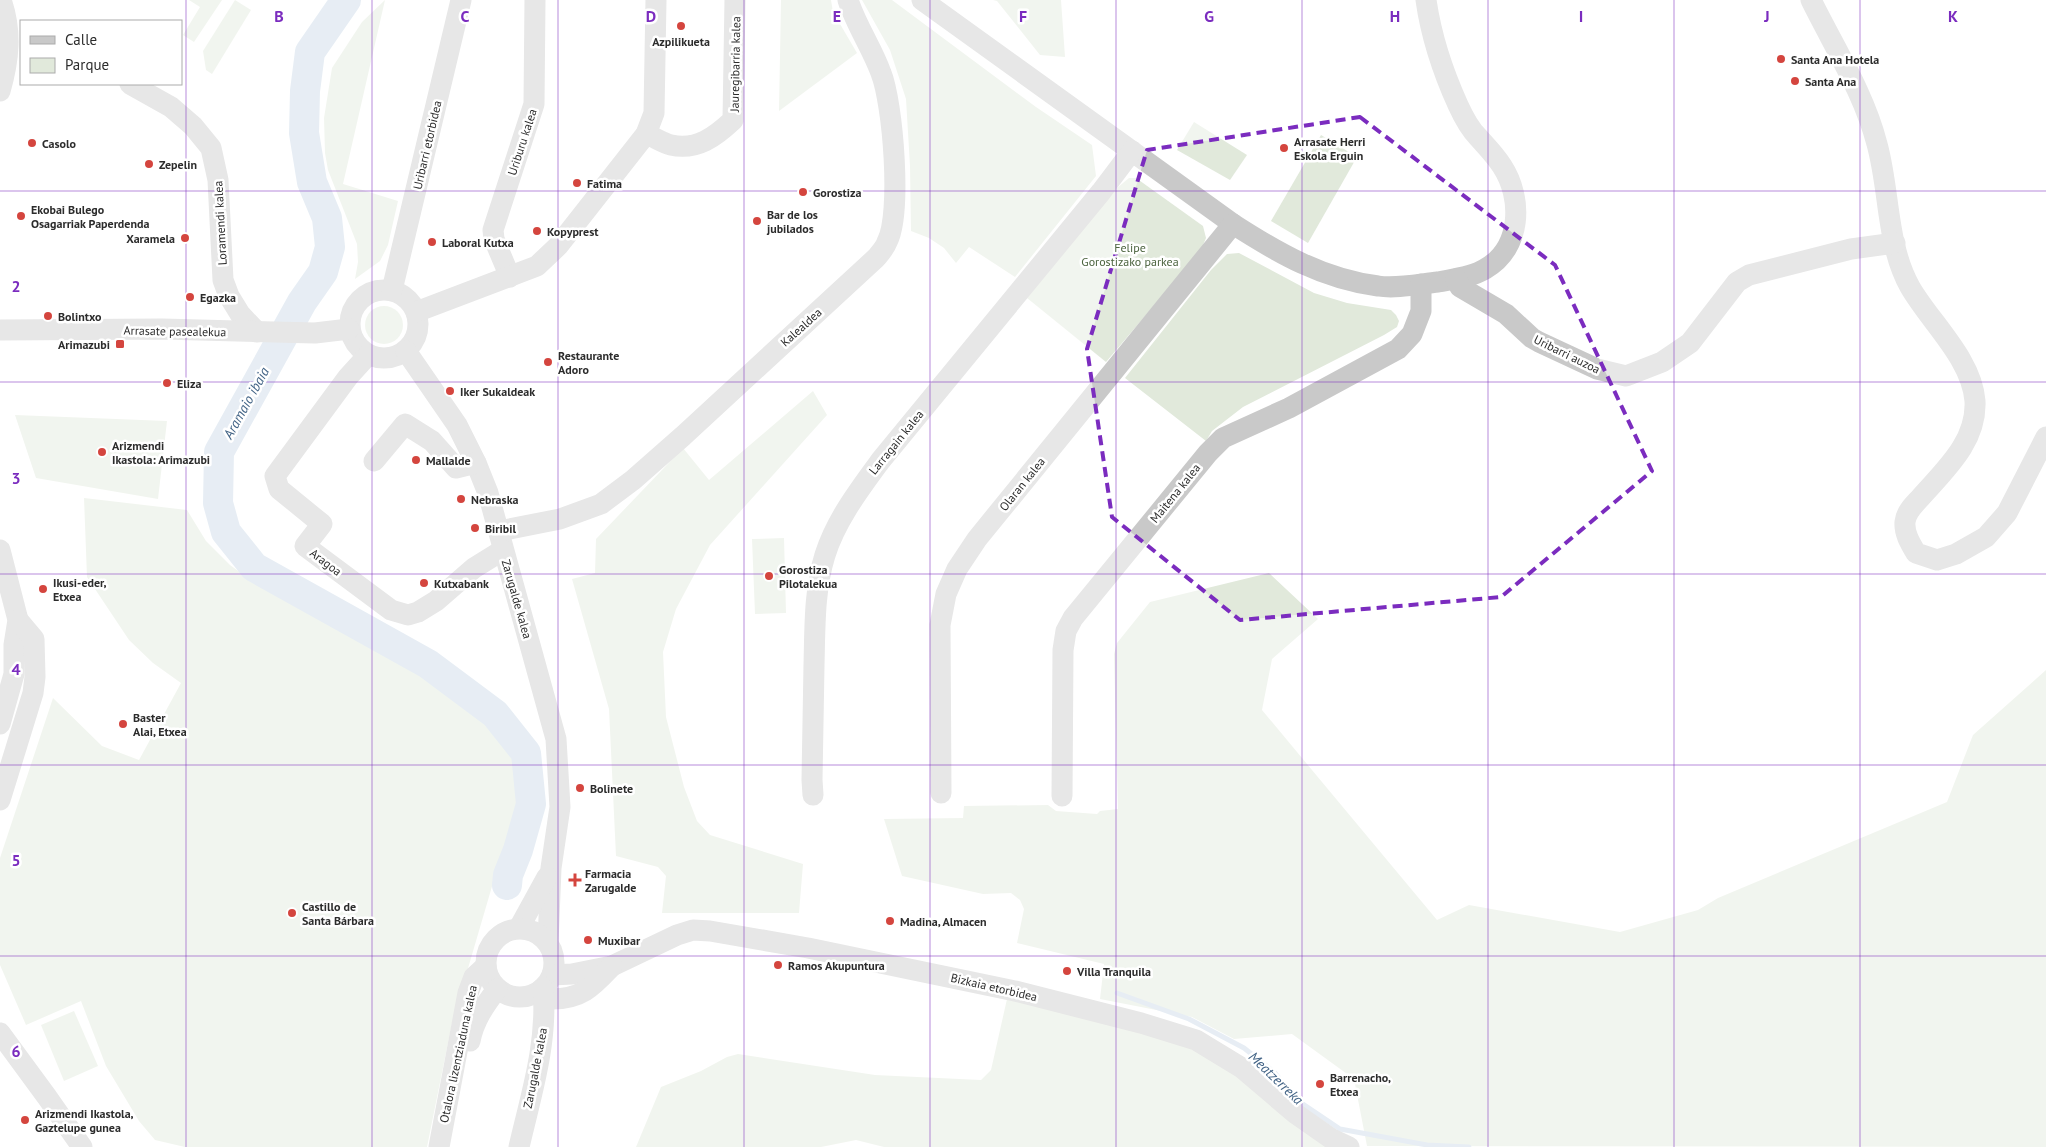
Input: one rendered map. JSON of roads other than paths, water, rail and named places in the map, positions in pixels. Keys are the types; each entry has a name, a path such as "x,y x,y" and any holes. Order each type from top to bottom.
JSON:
{"street":[{"name":"Uribarri etorbidea","path":"392,290 461,0"},
{"name":"Uriburu kalea","path":"510,278 494,239 493,230 534,104 535,0"},
{"path":"416,312 510,278 537,266 558,246 646,134 654,112 656,0"},
{"name":"Jauregibarria kalea","path":"646,134 672,145 694,145 715,137 733,120 735,0"},
{"name":"Kalealdea","path":"501,540 601,504 623,488 683,436 876,258 888,241 894,218 894,158 890,103 881,72 854,17 848,0"},
{"path":"922,0 1233,224 1280,254 1334,277 1379,287 1456,279 1484,270 1500,258 1509,243 1517,220 1512,185 1502,166 1476,136 1458,104 1430,24 1426,0"},
{"path":"1811,0 1861,98 1877,142 1885,175 1899,263 1923,309 1962,362 1970,380 1975,400 1969,436 1957,458 1909,510 1905,521 1907,537 1916,553 1937,560 1956,554 1986,537 2007,513 2046,437"},
{"path":"2,3 23,20"},
{"path":"0,91 9,50 8,20 2,3"},
{"path":"5,71 20,52"},
{"name":"Loramendi kalea","path":"132,85 171,107 193,126 211,148 218,180 223,280 229,296 240,314 260,332"},
{"name":"Larragain kalea","path":"813,795 815,626 825,555 841,520 848,506 881,460 1101,192 1132,151"},
{"name":"Olaran kalea","path":"941,792 940,625 946,594 957,569 977,539 1233,224"},
{"name":"Uribarri auzoa","path":"1456,279 1460,287 1506,314 1532,338 1597,369 1626,376 1662,362 1690,343 1737,282 1749,275 1843,251 1895,243"},
{"name":"Maitena kalea","path":"1062,796 1063,650 1066,631 1073,618 1208,453 1223,438 1289,408 1398,348 1412,334 1421,311 1421,284"},
{"path":"392,290 406,297 416,312 418,328 414,340 406,351 388,358 376,358 368,355 355,343 349,329 353,310 363,297 374,291 392,290"},
{"name":"Arrasate pasealekua","path":"0,330 162,329 314,333 349,329"},
{"name":"Zarugalde kalea","path":"406,351 456,425 476,463 488,493 556,739 560,807 551,868 548,943"},
{"name":"Aragoa","path":"368,355 348,377 275,476 279,489 322,524 305,546 391,610 408,615 418,612 436,601 474,568 501,540"},
{"path":"374,461 405,424 432,441 456,468 476,463"},
{"path":"0,550 18,620 14,645 14,674 0,724"},
{"path":"0,800 33,693 35,677 34,639 18,620"},
{"name":"Zarugalde kalea","path":"519,928 537,898 551,868"},
{"path":"519,928 535,932 548,943 554,958 546,984 536,994 520,998 497,989 487,974 486,966 489,948 494,940 501,934 519,928"},
{"name":"Bizkaia etorbidea","path":"546,984 552,999 568,999 591,987 612,966 677,935 693,930 710,931 881,962 1015,991 1141,1023 1196,1040 1242,1068 1296,1114 1332,1139 1349,1147"},
{"name":"Otalora lizentziaduna kalea","path":"439,1147 468,993 474,977 486,966"},
{"name":"Zarugalde kalea","path":"519,1147 542,1046 546,984"},
{"name":"Otalora lizentziaduna kalea","path":"452,1147 473,1028 484,1006 497,989"},
{"path":"0,1033 82,1147"}],"waterway":[{"name":"Aramaio ibaia","path":"346,0 310,52 305,91 304,133 312,182 327,218 330,247 323,272 302,302 219,452 218,503 226,532 254,567 428,664 495,714 526,753 531,804 518,850 508,875 507,885"},
{"name":"Meatzerreka","path":"1117,993 1189,1019 1244,1048 1275,1073 1294,1098 1340,1129 1427,1145 1469,1147"}],"place":[{"name":"Azpilikueta","path":"681,26"},
{"name":"Santa Ana Hotela","path":"1781,59"},
{"name":"Santa Ana","path":"1795,81"},
{"name":"Casolo","path":"32,143"},
{"name":"Arrasate Herri Eskola Erguin","path":"1284,148"},
{"name":"Zepelin","path":"149,164"},
{"name":"Fatima","path":"577,183"},
{"name":"Gorostiza","path":"803,192"},
{"name":"Ekobai Bulego Osagarriak Paperdenda","path":"21,216"},
{"name":"Bar de los jubilados","path":"757,221"},
{"name":"Kopyprest","path":"537,231"},
{"name":"Xaramela","path":"185,238"},
{"name":"Laboral Kutxa","path":"432,242"},
{"name":"Egazka","path":"190,297"},
{"name":"Bolintxo","path":"48,316"},
{"name":"Arimazubi","path":"120,344"},
{"name":"Restaurante Adoro","path":"548,362"},
{"name":"Eliza","path":"167,383"},
{"name":"Iker Sukaldeak","path":"450,391"},
{"name":"Arizmendi Ikastola: Arimazubi","path":"102,452"},
{"name":"Mallalde","path":"416,460"},
{"name":"Nebraska","path":"461,499"},
{"name":"Biribil","path":"475,528"},
{"name":"Gorostiza Pilotalekua","path":"769,576"},
{"name":"Kutxabank","path":"424,583"},
{"name":"Ikusi-eder, Etxea","path":"43,589"},
{"name":"Baster Alai, Etxea","path":"123,724"},
{"name":"Bolinete","path":"580,788"},
{"name":"Farmacia Zarugalde","path":"575,880"},
{"name":"Castillo de Santa Bárbara","path":"292,913"},
{"name":"Madina, Almacen","path":"890,921"},
{"name":"Muxibar","path":"588,940"},
{"name":"Ramos Akupuntura","path":"778,965"},
{"name":"Villa Tranquila","path":"1067,971"},
{"name":"Barrenacho, Etxea","path":"1320,1084"},
{"name":"Arizmendi Ikastola, Gaztelupe gunea","path":"25,1120"}],"park label":[{"name":"Felipe Gorostizako parkea","path":"1130,254"}]}
